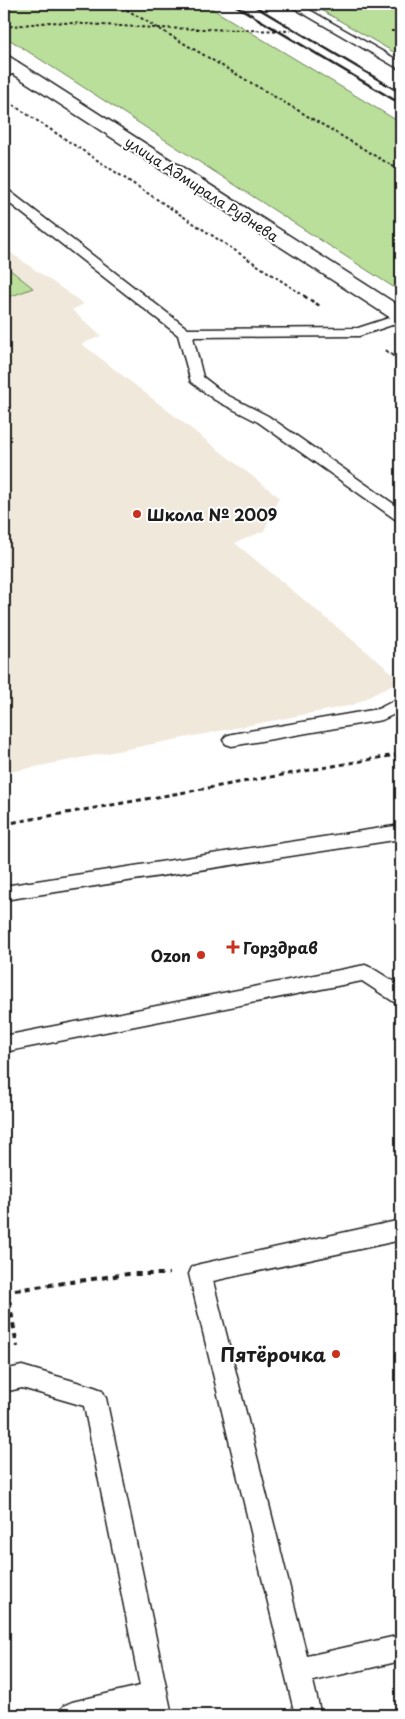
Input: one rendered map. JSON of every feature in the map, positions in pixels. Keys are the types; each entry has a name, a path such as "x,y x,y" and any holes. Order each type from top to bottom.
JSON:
{"street":[{"name":"улица Адмирала Руднева","path":"8,68 401,317"}],"lane":[{"path":"292,4 401,67"},
{"path":"4,193 185,333 359,332 401,317"},
{"path":"185,333 196,379 220,397 263,419 401,516"},
{"path":"232,740 382,714 401,703"},
{"path":"4,893 401,832"},
{"path":"4,1044 365,973 401,996"},
{"path":"308,1715 200,1274 401,1230"},
{"path":"13,1379 94,1398 157,1706 72,1715"},
{"path":"296,1672 401,1648"}],"path":[{"path":"117,4 401,171"},
{"path":"4,28 51,22 155,28 341,32 401,31"},
{"path":"4,99 401,361"},
{"path":"4,824 401,754"},
{"path":"4,1269 13,1379"},
{"path":"6,1291 128,1274 200,1274"}],"shaded area":[{"name":"Школа № 2009","path":"4,248 84,304 72,310 101,336 82,344 279,497 264,531 235,543 401,680 353,705 4,773"}],"green space":[{"path":"4,4 204,4 401,123 401,292 4,36"},
{"path":"311,4 401,4 401,56 397,54"},
{"path":"4,265 33,288 4,299"}],"railway":[{"path":"233,4 401,104"},
{"path":"251,4 401,93"}],"place":[{"name":"Школа № 2009","path":"137,514"},
{"name":"Горздрав","path":"233,947"},
{"name":"Ozon","path":"201,955"},
{"name":"Пятёрочка","path":"336,1354"}]}
